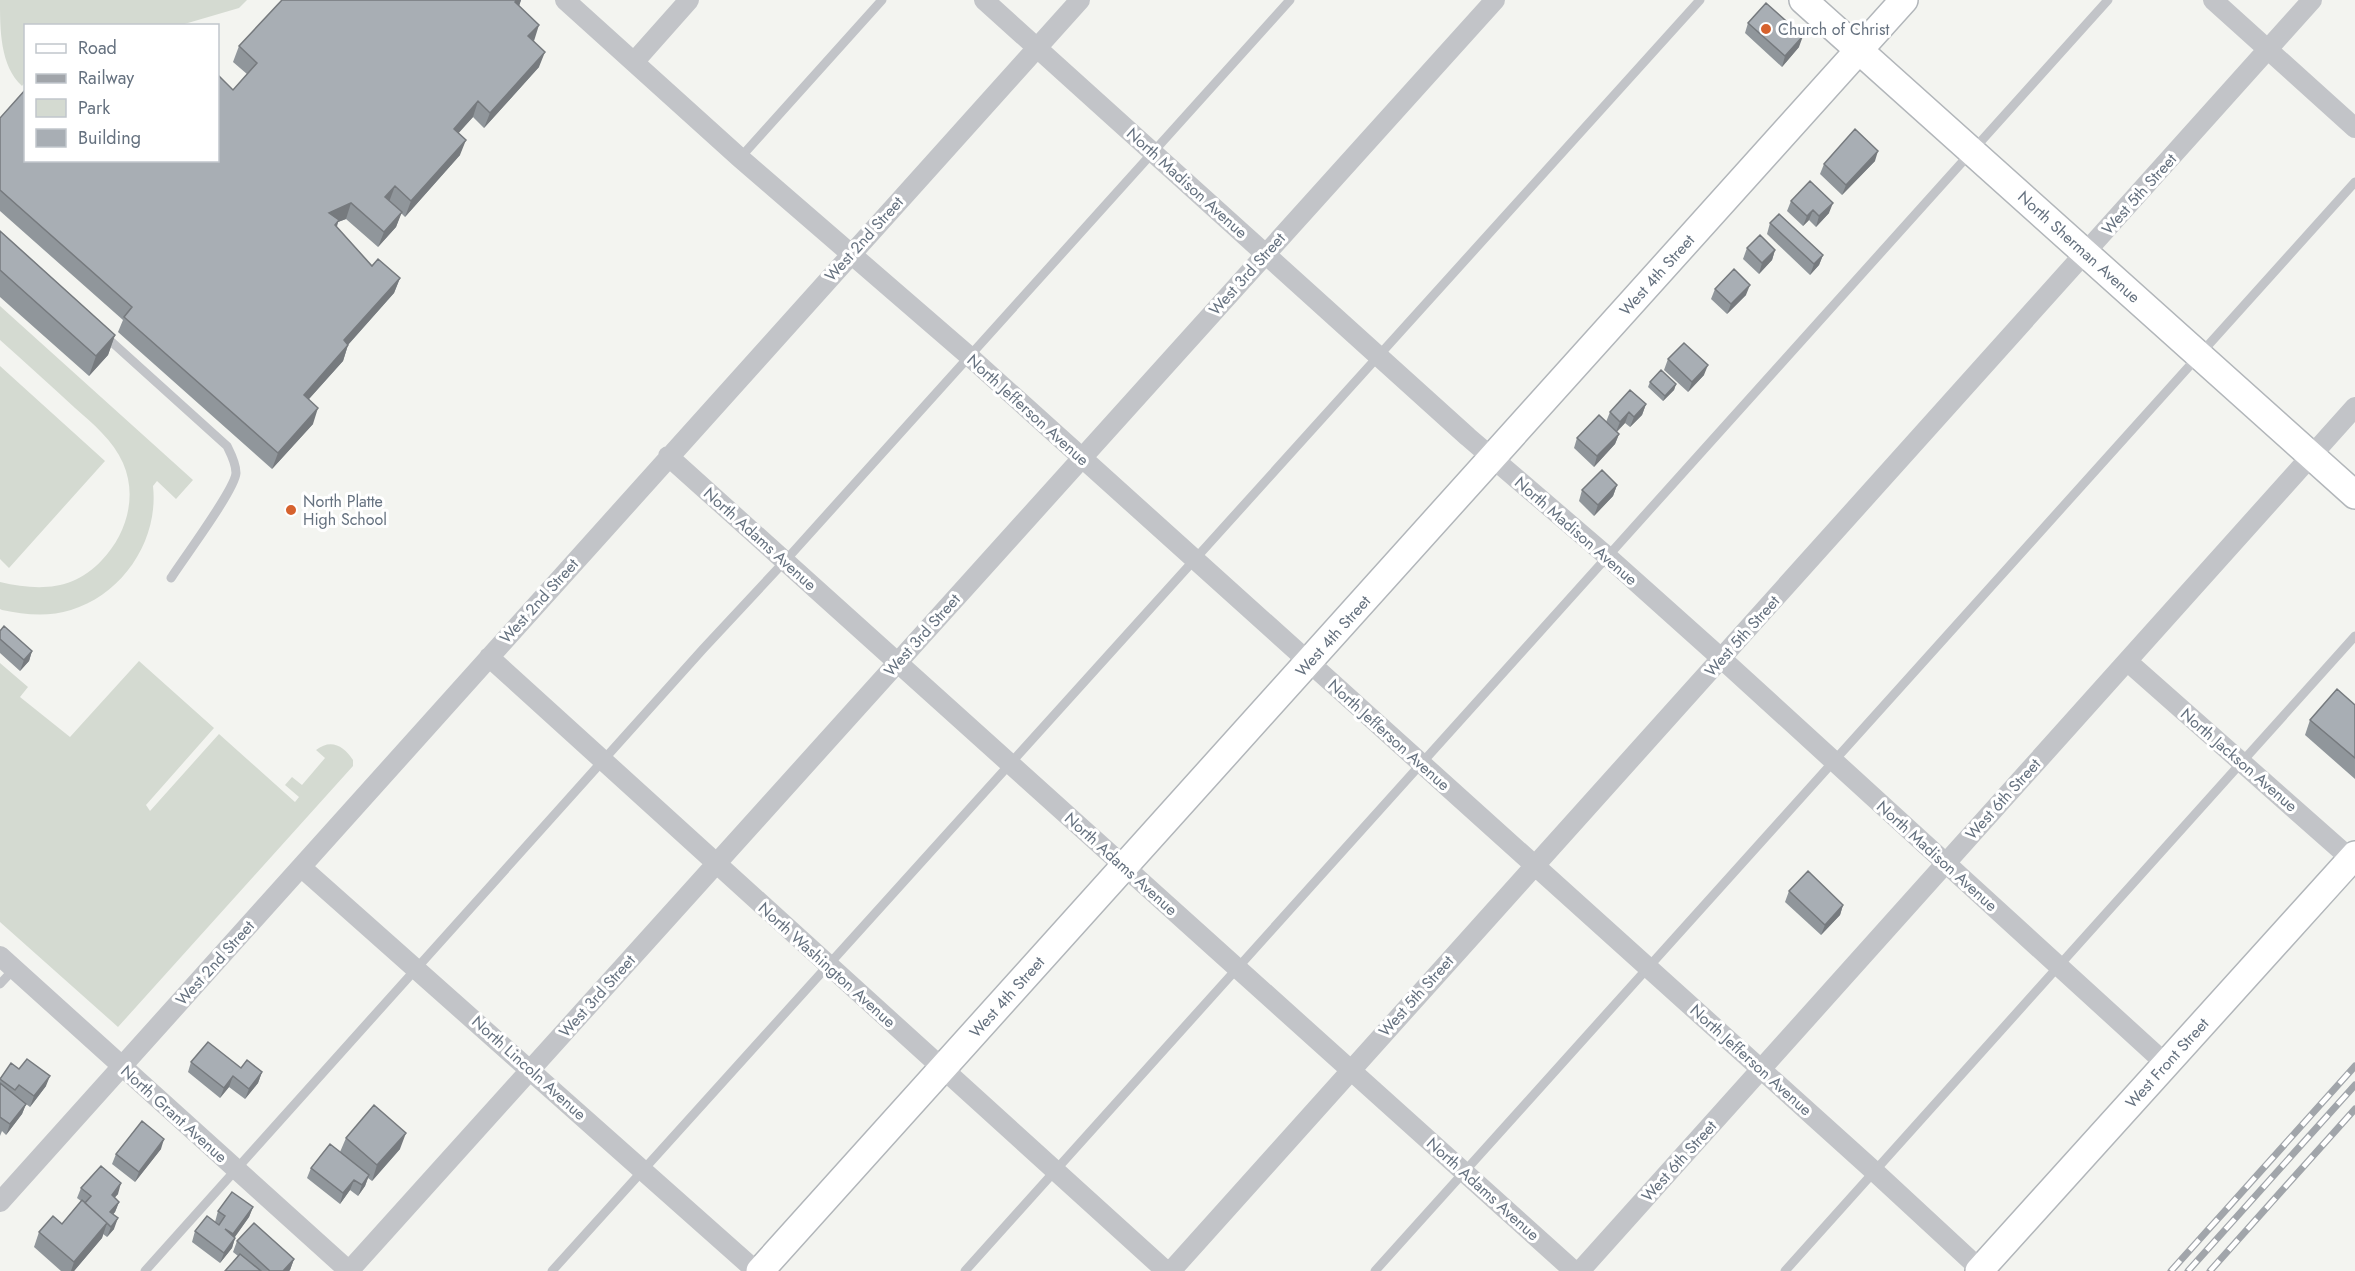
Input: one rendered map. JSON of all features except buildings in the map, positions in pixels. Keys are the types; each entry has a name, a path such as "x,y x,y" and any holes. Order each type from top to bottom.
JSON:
{"main road":[{"name":"North Sherman Avenue","path":"1803,0 2355,495"},
{"name":"West 4th Street","path":"758,1271 1125,868 1904,0"},
{"name":"West Front Street","path":"1979,1270 2353,857"}],"street":[{"name":"North Jefferson Avenue","path":"565,0 740,158 969,356 1874,1171 1979,1270"},
{"path":"633,62 689,0"},
{"name":"North Madison Avenue","path":"984,0 1493,459 1608,557 1722,659 2166,1064"},
{"name":"West 2nd Street","path":"0,1202 850,253 1080,0"},
{"name":"West 3rd Street","path":"349,1271 1495,0"},
{"path":"2213,0 2355,128"},
{"name":"West 5th Street","path":"1171,1271 2312,0"},
{"name":"West 6th Street","path":"1580,1271 2355,407"},
{"name":"North Adams Avenue","path":"668,456 1574,1271"},
{"name":"North Washington Avenue","path":"489,657 1166,1271"},
{"name":"North Jackson Avenue","path":"2127,661 2353,857"},
{"name":"North Lincoln Avenue","path":"302,867 758,1271"},
{"name":"North Grant Avenue","path":"7,962 349,1271"}],"lane":[{"path":"740,158 882,0"},
{"path":"145,1271 1290,0"},
{"path":"552,1271 1700,0"},
{"path":"965,1271 2108,0"},
{"path":"1375,1271 2355,182"},
{"path":"96,327 226,446 233,459 236,474 225,496 171,578"},
{"path":"1785,1271 2355,636"},
{"path":"0,984 7,962"}],"green space":[{"path":"0,0 247,0 239,8 184,24 24,24 24,83 22,86 9,68 1,35"},
{"path":"0,306 193,480 176,499 157,481 153,486 150,526 134,562 107,591 90,602 54,614 19,613 0,609 0,582 28,587 55,586 79,578 91,570 110,550 123,527 129,502 127,476 119,455 102,433 0,340"},
{"path":"0,366 105,461 9,568 0,559"},
{"path":"139,661 214,728 146,805 150,811 219,734 295,802 299,797 285,785 292,777 302,785 325,758 316,750 322,746 337,745 353,760 353,766 118,1027 0,922 0,663 28,687 20,697 70,737"}],"railway":[{"path":"2171,1271 2355,1066"},
{"path":"2188,1271 2355,1085"},
{"path":"2210,1271 2355,1109"}],"place":[{"name":"Church of Christ","path":"1766,29"},
{"name":"North Platte High School","path":"291,510"}]}
